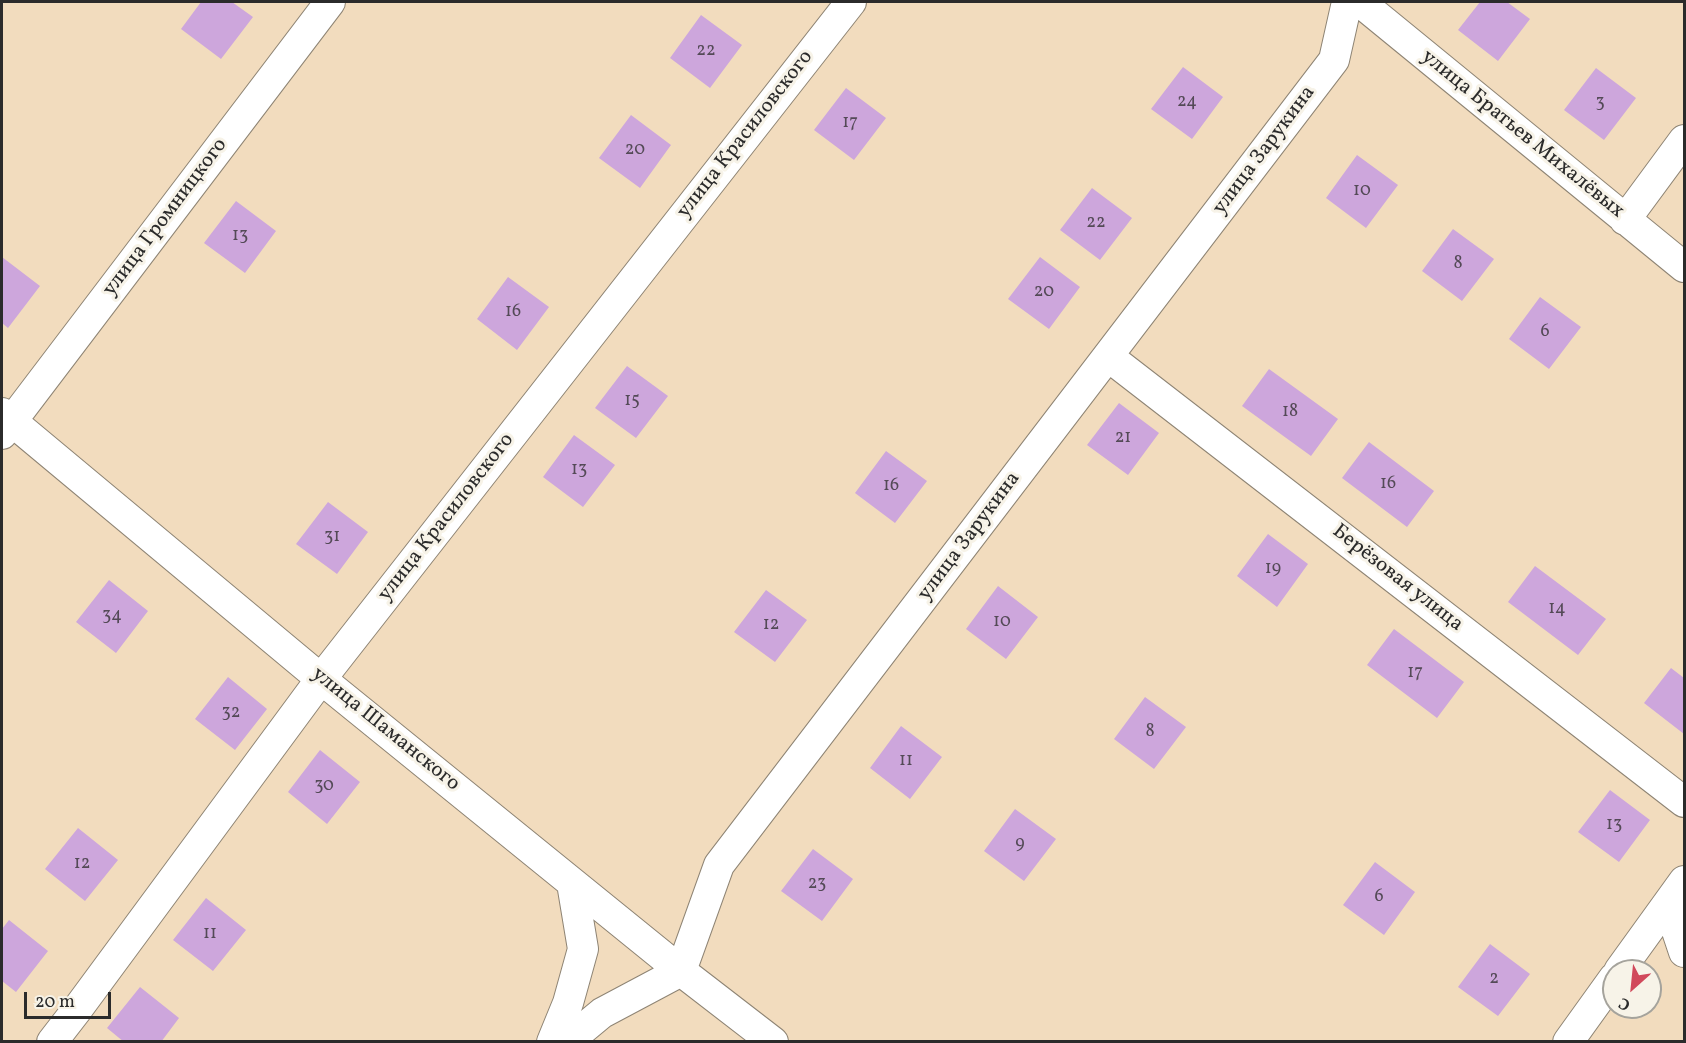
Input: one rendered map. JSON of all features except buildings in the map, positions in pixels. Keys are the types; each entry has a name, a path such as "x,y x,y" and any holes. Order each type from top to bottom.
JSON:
{"street":[{"name":"улица Громницкого","path":"5,423 330,2"},
{"name":"улица Красиловского","path":"52,1041 321,679 851,2"},
{"name":"улица Зарукина","path":"681,971 719,865 1334,60 1347,2"},
{"name":"улица Братьев Михалёвых","path":"1360,2 1684,267"},
{"path":"1625,220 1684,140"},
{"name":"Берёзовая улица","path":"1109,357 1684,802"},
{"name":"улица Шаманского","path":"5,423 681,971 773,1041"},
{"path":"1628,959 1684,880"},
{"path":"552,1041 568,1003 583,949 572,883"},
{"path":"1684,903 1676,928 1684,952"},
{"path":"567,1041 602,1013 681,971"},
{"path":"1568,1041 1602,994"}]}
